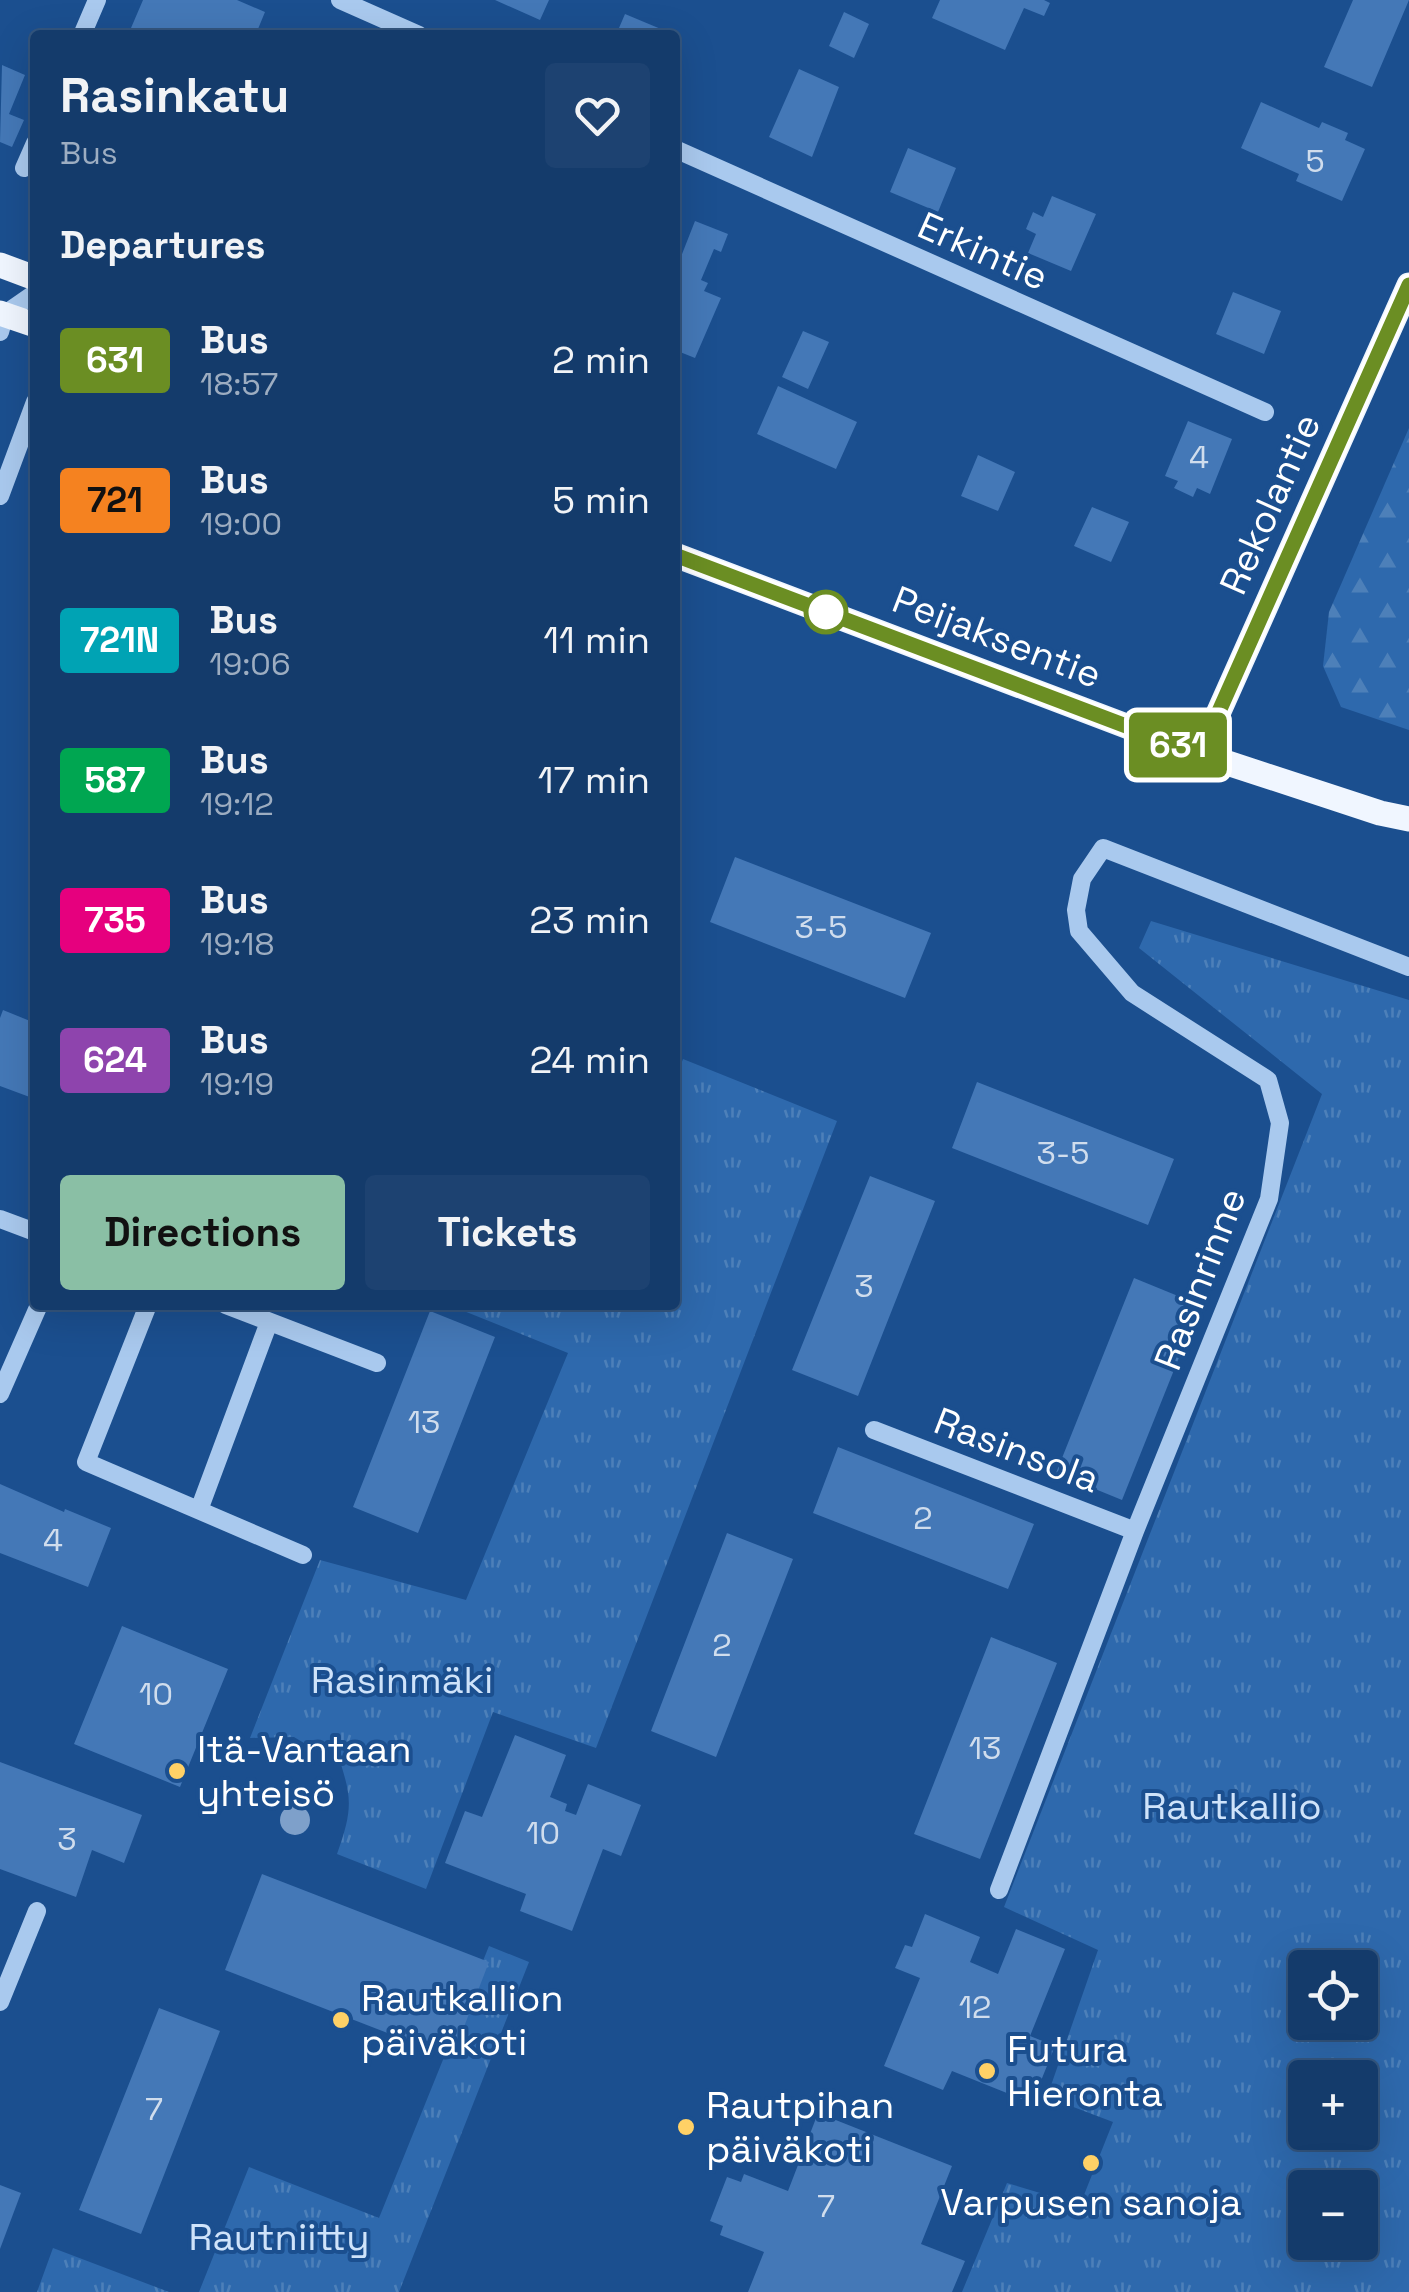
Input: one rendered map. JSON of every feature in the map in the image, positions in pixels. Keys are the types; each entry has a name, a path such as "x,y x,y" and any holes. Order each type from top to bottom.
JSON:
{"main road":[{"path":"0,266 30,276"},
{"name":"Rekolantie","path":"1200,754 1409,285"},
{"path":"2,320 30,323"},
{"name":"Peijaksentie","path":"680,557 1200,754 1409,820"}],"street":[{"path":"84,30 97,0"},
{"path":"340,0 408,30"},
{"name":"Erkintie","path":"680,151 1265,412"},
{"path":"24,168 30,154"},
{"path":"2,320 30,297"},
{"path":"0,496 30,415"},
{"name":"Rasinrinne","path":"999,1890 1135,1532 1269,1199 1280,1122 1268,1080 1132,993 1079,931 1076,910 1082,878 1103,848 1409,967"},
{"path":"0,1218 30,1230"},
{"path":"0,1394 37,1310"},
{"path":"146,1310 86,1462 303,1555"},
{"path":"239,1310 377,1363"},
{"path":"200,1510 269,1322"},
{"name":"Rasinsola","path":"874,1430 1135,1532"},
{"path":"0,2002 37,1911"}],"green space":[{"path":"1409,428 1409,730 1341,707 1323,666 1329,612"},
{"name":"Rautkallio","path":"1151,921 1409,1000 1409,2292 962,2292 1007,2183 1080,2205 1113,2122 1047,2097 1098,1950 1004,1907 1322,1094 1139,948"},
{"name":"Rasinmäki","path":"683,1059 837,1121 596,1748 493,1712 426,1889 337,1854 347,1823 349,1800 335,1746 309,1746 294,1737 250,1738 320,1560 466,1600 568,1353 461,1310 680,1310"},
{"name":"Rautniitty","path":"489,1946 529,1962 399,2292 199,2292 249,2167 379,2218"},
{"name":"Rautniitty","path":"53,2248 169,2292 37,2292"}],"building":[{"path":"143,0 237,0 265,12 260,30 130,30"},
{"path":"495,0 549,0 540,20"},
{"path":"940,0 1050,3 1044,16 1024,8 1005,50 932,18"},
{"path":"1353,0 1409,0 1372,87 1324,67"},
{"path":"844,12 869,24 854,58 829,46"},
{"path":"625,14 663,30 618,30"},
{"path":"2,65 25,75 9,114 24,120 12,147 0,142"},
{"path":"799,69 839,87 812,157 769,137"},
{"path":"1261,102 1319,128 1322,122 1348,133 1345,140 1365,149 1342,201 1296,181 1299,174 1241,148"},
{"path":"908,148 956,168 938,212 890,192"},
{"path":"1052,196 1096,214 1071,271 1028,253 1036,234 1026,229 1033,212 1043,217"},
{"path":"695,221 728,234 721,252 714,249 701,280 708,283 704,291 721,298 695,358 680,352 680,259"},
{"path":"1233,292 1281,311 1264,354 1216,334"},
{"path":"803,331 829,342 808,389 782,377"},
{"path":"778,386 857,422 836,469 757,434"},
{"path":"1188,421 1232,439 1210,494 1197,488 1193,497 1174,488 1178,481 1165,476"},
{"path":"978,455 1015,472 998,511 961,496"},
{"path":"1092,507 1129,522 1111,562 1074,546"},
{"path":"735,857 931,933 905,998 710,922"},
{"path":"3,1010 30,1021 30,1097 0,1086"},
{"path":"977,1082 1174,1159 1148,1225 952,1148"},
{"path":"870,1176 935,1201 858,1396 792,1370"},
{"path":"1134,1278 1200,1305 1122,1500 1056,1473"},
{"path":"430,1311 495,1337 418,1533 353,1507"},
{"path":"838,1447 1034,1524 1008,1589 813,1513"},
{"path":"0,1484 111,1528 88,1587 0,1553"},
{"path":"727,1533 793,1559 716,1757 651,1731"},
{"path":"122,1626 228,1669 180,1787 74,1744"},
{"path":"991,1637 1057,1663 980,1859 914,1834"},
{"path":"515,1735 566,1755 550,1797 567,1804 565,1811 576,1815 588,1784 641,1805 621,1856 603,1849 572,1931 520,1911 526,1894 445,1863 465,1811 482,1817"},
{"path":"0,1762 142,1815 124,1863 92,1850 76,1897 0,1869"},
{"path":"262,1874 489,1962 452,2058 225,1970"},
{"path":"925,1914 980,1937 970,1962 998,1974 1016,1929 1065,1949 1030,2036 1055,2046 1032,2103 952,2071 943,2090 884,2066 920,1978 895,1968 905,1945 912,1947"},
{"path":"159,2008 220,2031 141,2234 79,2210"},
{"path":"818,2113 952,2166 921,2244 965,2261 952,2292 748,2292 764,2252 720,2235 723,2226 710,2221 727,2177 741,2182 744,2174 788,2191"},
{"path":"0,2185 21,2193 0,2249"}],"bus line":[{"name":"631","path":"680,557 1200,754 1409,285"}],"place":[{"name":"Itä-Vantaan yhteisö","path":"177,1771"},
{"name":"Rautkallion päiväkoti","path":"341,2020"},
{"name":"Futura Hieronta","path":"987,2071"},
{"name":"Rautpihan päiväkoti","path":"686,2127"},
{"name":"Varpusen sanoja","path":"1091,2163"}]}
